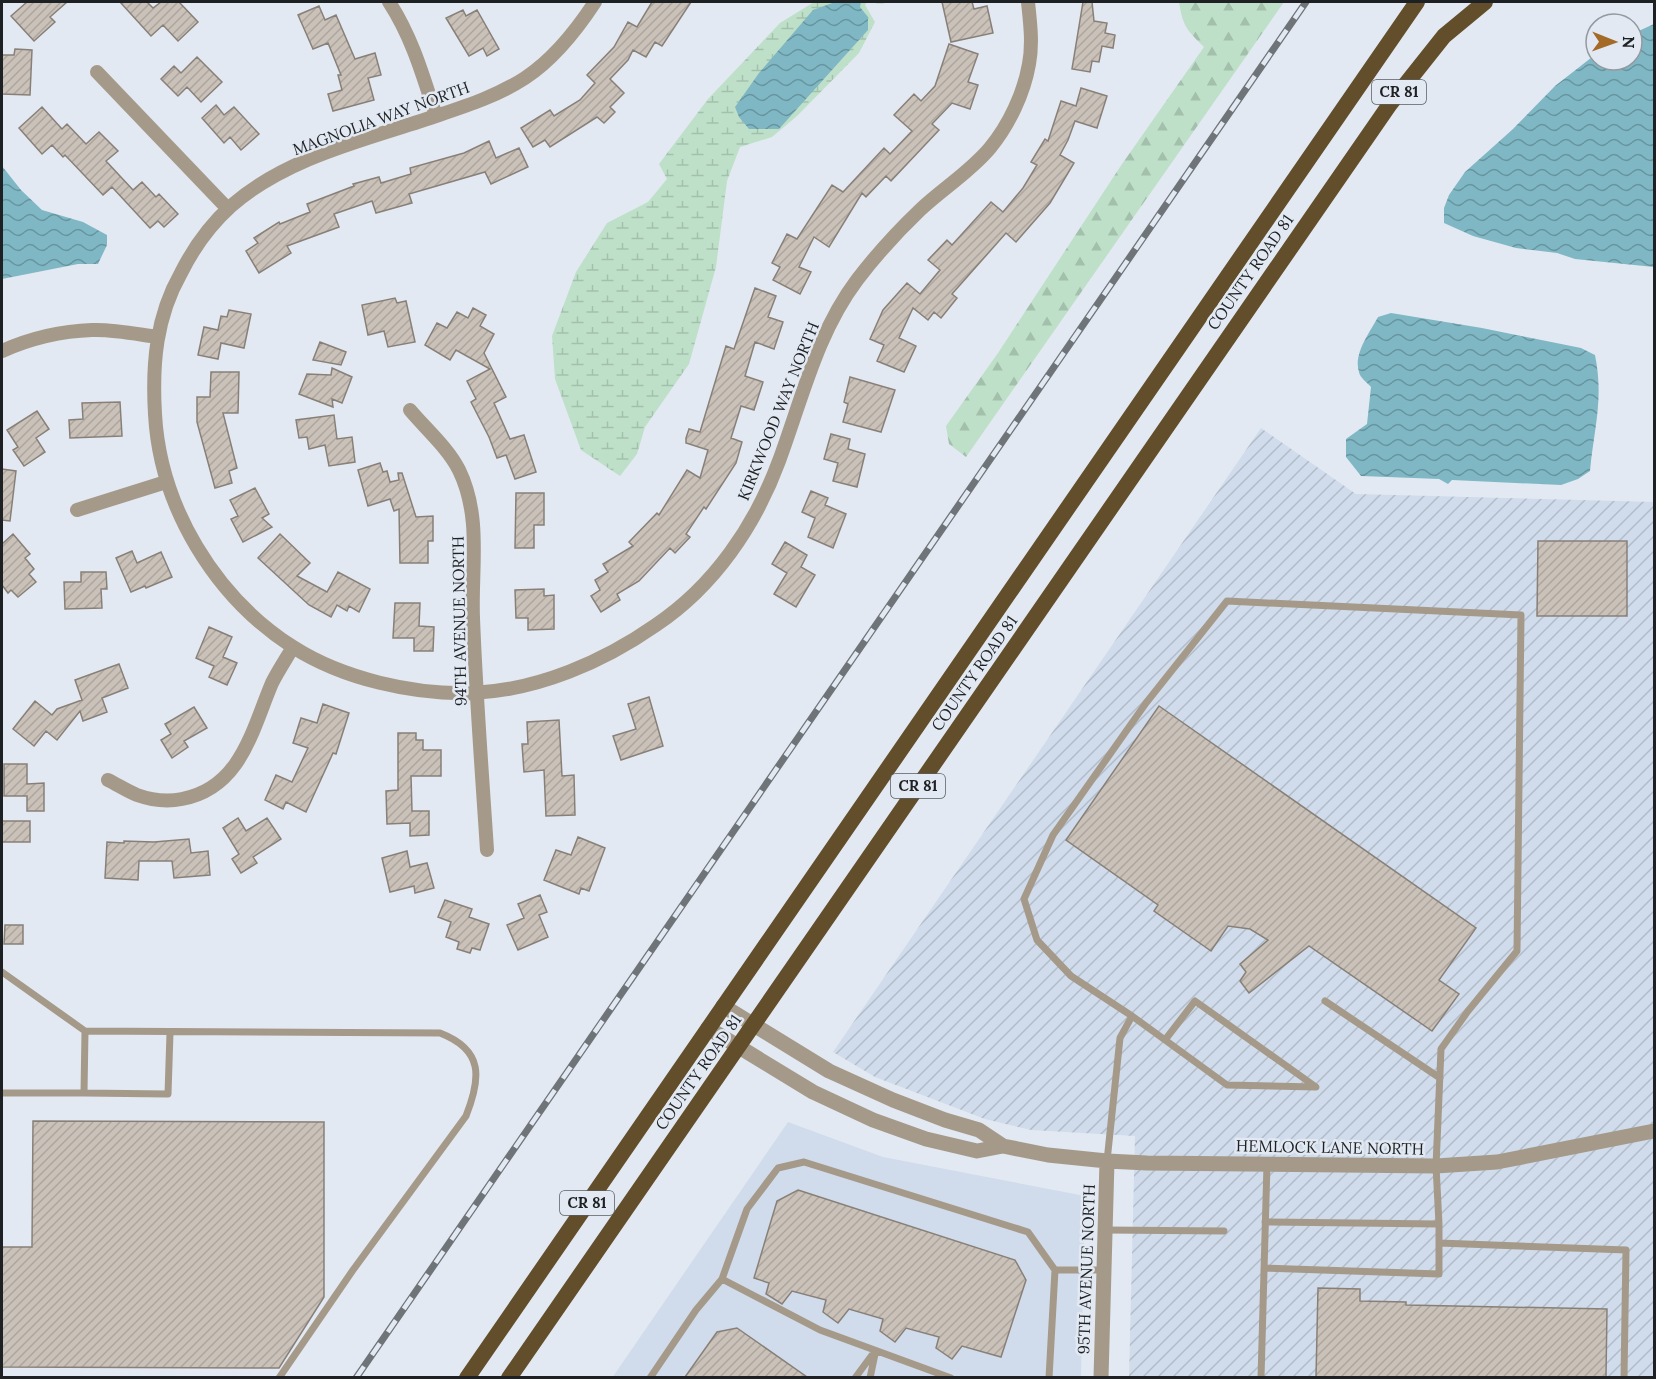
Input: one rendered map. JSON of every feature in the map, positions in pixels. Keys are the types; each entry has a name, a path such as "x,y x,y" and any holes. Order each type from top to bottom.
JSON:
{"highway":[{"name":"COUNTY ROAD 81","path":"467,1377 1417,2"},
{"name":"COUNTY ROAD 81","path":"509,1377 1383,113 1444,36 1485,2"}],"street":[{"path":"389,2 402,21 417,55 436,116"},
{"name":"MAGNOLIA WAY NORTH","path":"157,337 165,309 180,274 199,243 228,209 251,191 283,171 317,156 498,93 529,76 557,51 595,2"},
{"name":"KIRKWOOD WAY NORTH","path":"157,337 153,388 155,422 166,482 181,518 201,556 229,591 261,623 292,647 338,669 379,683 419,690 477,693 535,683 562,675 615,650 660,623 698,591 731,554 758,510 778,464 808,374 828,328 854,284 885,245 922,208 989,150 1005,127 1020,95 1029,63 1031,31 1028,2"},
{"path":"97,72 228,209"},
{"path":"2,351 19,343 92,330 157,337"},
{"name":"94TH AVENUE NORTH","path":"410,411 441,445 458,470 469,497 474,526 473,615 487,850"},
{"path":"77,510 166,482"},
{"path":"108,780 136,795 172,801 196,796 216,785 234,768 246,748 273,681 292,647"},
{"name":"HEMLOCK LANE NORTH","path":"723,1006 829,1071 893,1100 979,1130 1003,1146"},
{"name":"HEMLOCK LANE NORTH","path":"708,1028 813,1092 873,1120 926,1139 977,1151 1003,1146 1048,1155 1107,1161 1436,1166 1497,1162 1654,1131"},
{"name":"95TH AVENUE NORTH","path":"1101,1377 1107,1161"}],"lane":[{"path":"1164,1040 1195,1001 1316,1086 1227,1085 1164,1040 1132,1016 1071,976 1037,940 1024,899 1053,835 1146,703 1227,601 1521,615 1517,951 1468,1011 1441,1049 1436,1166 1439,1274 1264,1268"},
{"path":"2,972 85,1031 440,1033 455,1039 467,1049 475,1062 477,1078 474,1097 466,1116 353,1270 279,1377"},
{"path":"1325,1001 1440,1078"},
{"path":"1107,1161 1120,1038 1132,1016"},
{"path":"84,1093 85,1031"},
{"path":"2,1093 168,1094 170,1033"},
{"path":"650,1377 696,1310 722,1279 747,1209 778,1168 804,1162 1028,1232 1055,1269 1049,1377"},
{"path":"1262,1377 1267,1164"},
{"path":"1265,1222 1439,1224"},
{"path":"1105,1230 1224,1232"},
{"path":"1439,1243 1626,1250 1624,1377"},
{"path":"1055,1269 1104,1270"},
{"path":"722,1279 820,1330 951,1377"},
{"path":"855,1377 875,1351"},
{"path":"870,1377 875,1351"}],"shaded area":[{"path":"1261,428 1356,494 1654,502 1654,1377 1129,1377 1135,1136 1031,1130 985,1119 875,1077 833,1052"},
{"path":"788,1122 883,1157 1085,1196 1081,1377 612,1378"}],"green space":[{"path":"814,2 867,2 865,5 875,22 859,53 797,116 772,137 740,147 727,181 716,267 689,364 645,427 637,454 620,476 581,450 555,379 552,336 576,272 607,223 648,202 667,179 659,164 708,99 780,23"},
{"path":"1179,2 1284,2 966,457 949,444 946,426 998,353 1120,167 1204,47 1187,28"}],"water":[{"path":"835,2 861,2 860,7 868,17 868,30 779,129 749,129 739,117 735,107 759,73 813,10"},
{"path":"1654,24 1654,267 1575,259 1557,253 1516,248 1473,236 1444,223 1444,208 1449,195 1465,172 1513,129 1555,86 1584,63 1584,72 1644,72 1644,29"},
{"path":"2,166 21,190 42,210 83,222 107,235 107,245 98,264 78,264 2,279"},
{"path":"1391,313 1581,348 1595,355 1599,386 1590,471 1578,479 1561,485 1452,480 1448,484 1439,479 1361,476 1346,457 1346,439 1367,424 1371,387 1360,374 1358,358 1363,343 1378,317"}],"building":[{"path":"27,2 67,2 50,17 55,22 34,41 11,16"},
{"path":"120,2 147,2 153,8 161,2 179,2 198,22 178,41 163,25 151,36"},
{"path":"652,2 691,2 662,46 655,42 646,57 633,50 628,60 610,79 624,93 610,107 615,112 604,123 597,117 550,147 545,140 533,147 521,128 550,110 554,116 580,100 595,83 587,75 614,47 628,22 637,27"},
{"path":"942,2 972,2 974,9 987,6 993,33 951,42"},
{"path":"1083,2 1092,2 1094,21 1107,23 1105,33 1115,35 1113,48 1102,46 1099,62 1092,61 1090,72 1072,69"},
{"path":"319,6 325,20 336,15 355,59 375,53 381,75 368,78 374,100 333,111 328,94 342,90 338,75 341,75 328,43 313,49 298,15"},
{"path":"463,10 466,16 477,10 499,49 487,56 483,48 469,56 446,18"},
{"path":"949,44 978,54 968,82 978,85 970,109 952,103 932,124 939,130 891,181 886,176 866,197 862,193 829,247 814,237 799,267 811,272 800,294 773,280 780,267 772,263 787,234 797,239 832,185 843,192 884,148 890,154 912,131 894,115 914,94 921,101 935,86"},
{"path":"15,49 32,50 30,95 2,94 2,55 14,55"},
{"path":"197,57 222,82 201,102 187,87 178,96 161,79 174,66 181,73"},
{"path":"1081,88 1107,96 1097,128 1075,121 1060,155 1074,163 1050,203 1016,242 1006,233 952,294 957,298 941,318 934,312 928,320 913,308 899,338 916,346 904,372 877,361 884,345 870,339 883,310 907,283 920,294 940,270 928,260 947,240 952,245 991,202 1003,212 1023,188 1037,165 1031,162 1045,139 1048,141 1061,101 1076,106"},
{"path":"216,105 224,115 234,107 259,134 241,150 230,137 224,143 202,118"},
{"path":"42,107 62,129 67,124 86,144 99,132 118,151 106,161 133,190 142,182 156,197 159,194 178,214 164,227 158,221 150,228 112,187 103,195 65,155 63,157 52,145 42,154 19,128"},
{"path":"489,141 496,158 519,148 528,167 491,184 485,172 409,194 412,203 376,213 372,201 334,214 339,227 287,246 291,253 259,273 246,251 258,243 254,238 279,222 280,224 310,212 307,204 354,186 353,184 379,177 381,183 411,174 410,168 464,153"},
{"path":"755,288 776,296 768,317 783,322 774,349 755,342 745,376 763,382 754,410 741,406 731,438 742,442 736,463 706,509 704,507 686,534 690,537 675,553 670,548 639,581 617,594 620,600 601,612 591,596 600,590 595,580 608,572 603,564 633,546 629,542 657,513 659,515 687,470 700,478 708,450 686,443 686,438 689,429 700,432 726,346 734,349"},
{"path":"395,298 397,303 406,301 415,342 388,347 384,331 368,335 362,305"},
{"path":"473,308 486,315 480,326 494,334 484,353 506,397 494,403 510,439 524,435 536,472 515,479 506,455 497,458 471,402 476,399 467,381 490,369 456,350 450,360 425,345 437,323 447,328 457,312 468,318"},
{"path":"229,310 251,314 244,348 221,343 218,359 198,355 204,327 218,330 221,316 227,317"},
{"path":"320,342 346,352 341,365 313,360"},
{"path":"332,368 352,377 342,403 332,399 333,407 299,394 307,374 331,375"},
{"path":"211,372 239,372 238,413 223,413 237,468 229,471 232,483 215,488 197,422 197,397 210,397"},
{"path":"850,377 895,390 881,432 843,422 848,404 844,402"},
{"path":"120,402 122,436 70,438 69,420 83,419 82,403"},
{"path":"37,411 49,429 36,438 45,452 24,466 13,450 18,447 7,430"},
{"path":"334,415 337,439 352,437 355,462 329,466 325,445 309,449 307,437 299,438 296,420"},
{"path":"831,434 850,439 848,449 865,454 857,487 833,481 838,463 824,459"},
{"path":"380,463 383,472 387,471 390,482 399,480 398,473 402,473 416,517 433,516 433,541 428,541 428,563 400,563 399,509 394,511 390,499 368,506 358,470"},
{"path":"2,469 16,471 10,521 2,520"},
{"path":"255,488 269,514 262,518 272,527 243,542 231,519 238,516 230,500"},
{"path":"811,491 828,498 825,505 846,514 833,548 808,537 815,518 802,512"},
{"path":"516,493 544,493 544,525 534,525 534,548 515,548"},
{"path":"13,534 30,554 25,558 34,569 29,574 36,582 18,597 11,590 8,593 2,585 2,544"},
{"path":"280,534 310,563 297,576 327,592 338,572 370,589 359,612 349,606 347,611 337,605 331,617 309,605 258,558"},
{"path":"1538,541 1627,541 1627,616 1537,616"},
{"path":"785,542 807,555 801,567 815,575 796,607 774,594 787,573 772,564"},
{"path":"132,551 137,563 161,552 172,577 131,592 116,558"},
{"path":"81,572 106,572 107,589 101,589 102,608 65,609 64,582 81,582"},
{"path":"544,589 544,596 554,595 554,629 528,630 528,618 516,618 515,590"},
{"path":"395,603 420,603 419,626 434,627 433,651 414,651 414,638 393,638"},
{"path":"209,627 232,637 223,657 237,663 227,685 209,677 214,666 196,658"},
{"path":"119,664 128,688 102,698 107,712 83,721 80,711 57,740 46,731 34,746 13,729 35,701 52,715 57,709 82,700 75,680"},
{"path":"649,697 663,746 621,760 613,736 636,729 628,704"},
{"path":"323,704 349,713 336,754 333,753 306,812 286,802 283,809 265,800 276,775 292,782 308,748 293,743 301,718 317,723"},
{"path":"1159,706 1476,928 1439,980 1459,994 1432,1031 1309,946 1249,993 1240,981 1246,972 1240,964 1268,940 1250,929 1228,926 1211,951 1154,911 1158,905 1066,840"},
{"path":"194,707 207,728 184,741 188,747 172,758 161,740 171,734 165,724"},
{"path":"559,720 562,776 574,775 575,815 546,816 544,770 524,772 522,744 528,744 527,722"},
{"path":"398,733 416,733 416,740 423,740 423,750 441,750 441,776 411,776 412,811 429,811 429,835 410,836 410,823 387,824 386,791 398,790"},
{"path":"4,764 27,764 27,784 44,783 44,811 27,811 27,796 4,796"},
{"path":"238,818 246,831 267,818 281,839 253,857 257,863 241,873 232,859 239,854 223,828"},
{"path":"2,821 30,821 30,842 2,842"},
{"path":"578,837 605,848 589,891 581,888 579,894 544,880 556,850 571,855"},
{"path":"189,839 191,853 208,851 210,875 174,878 172,861 139,861 138,880 105,878 107,842"},
{"path":"407,851 410,867 427,863 434,888 415,893 414,886 390,892 382,858"},
{"path":"540,895 547,912 539,915 548,937 518,950 507,925 524,918 518,904"},
{"path":"445,900 472,909 469,917 489,924 480,950 472,948 470,953 457,949 459,942 446,937 451,922 438,917"},
{"path":"5,925 23,925 23,944 4,944"},
{"path":"33,1121 324,1122 324,1297 279,1368 2,1367 2,1247 32,1247"},
{"path":"798,1190 1015,1260 1026,1280 1001,1357 962,1346 952,1359 936,1348 939,1337 906,1328 895,1342 880,1331 883,1319 849,1309 838,1323 823,1312 826,1300 792,1291 782,1304 766,1294 769,1283 754,1278 777,1201"},
{"path":"1318,1288 1360,1289 1360,1301 1406,1302 1406,1305 1607,1309 1606,1377 1316,1377"},
{"path":"737,1328 807,1377 685,1377 717,1332"}],"railway":[{"path":"356,1378 1306,2"}]}
